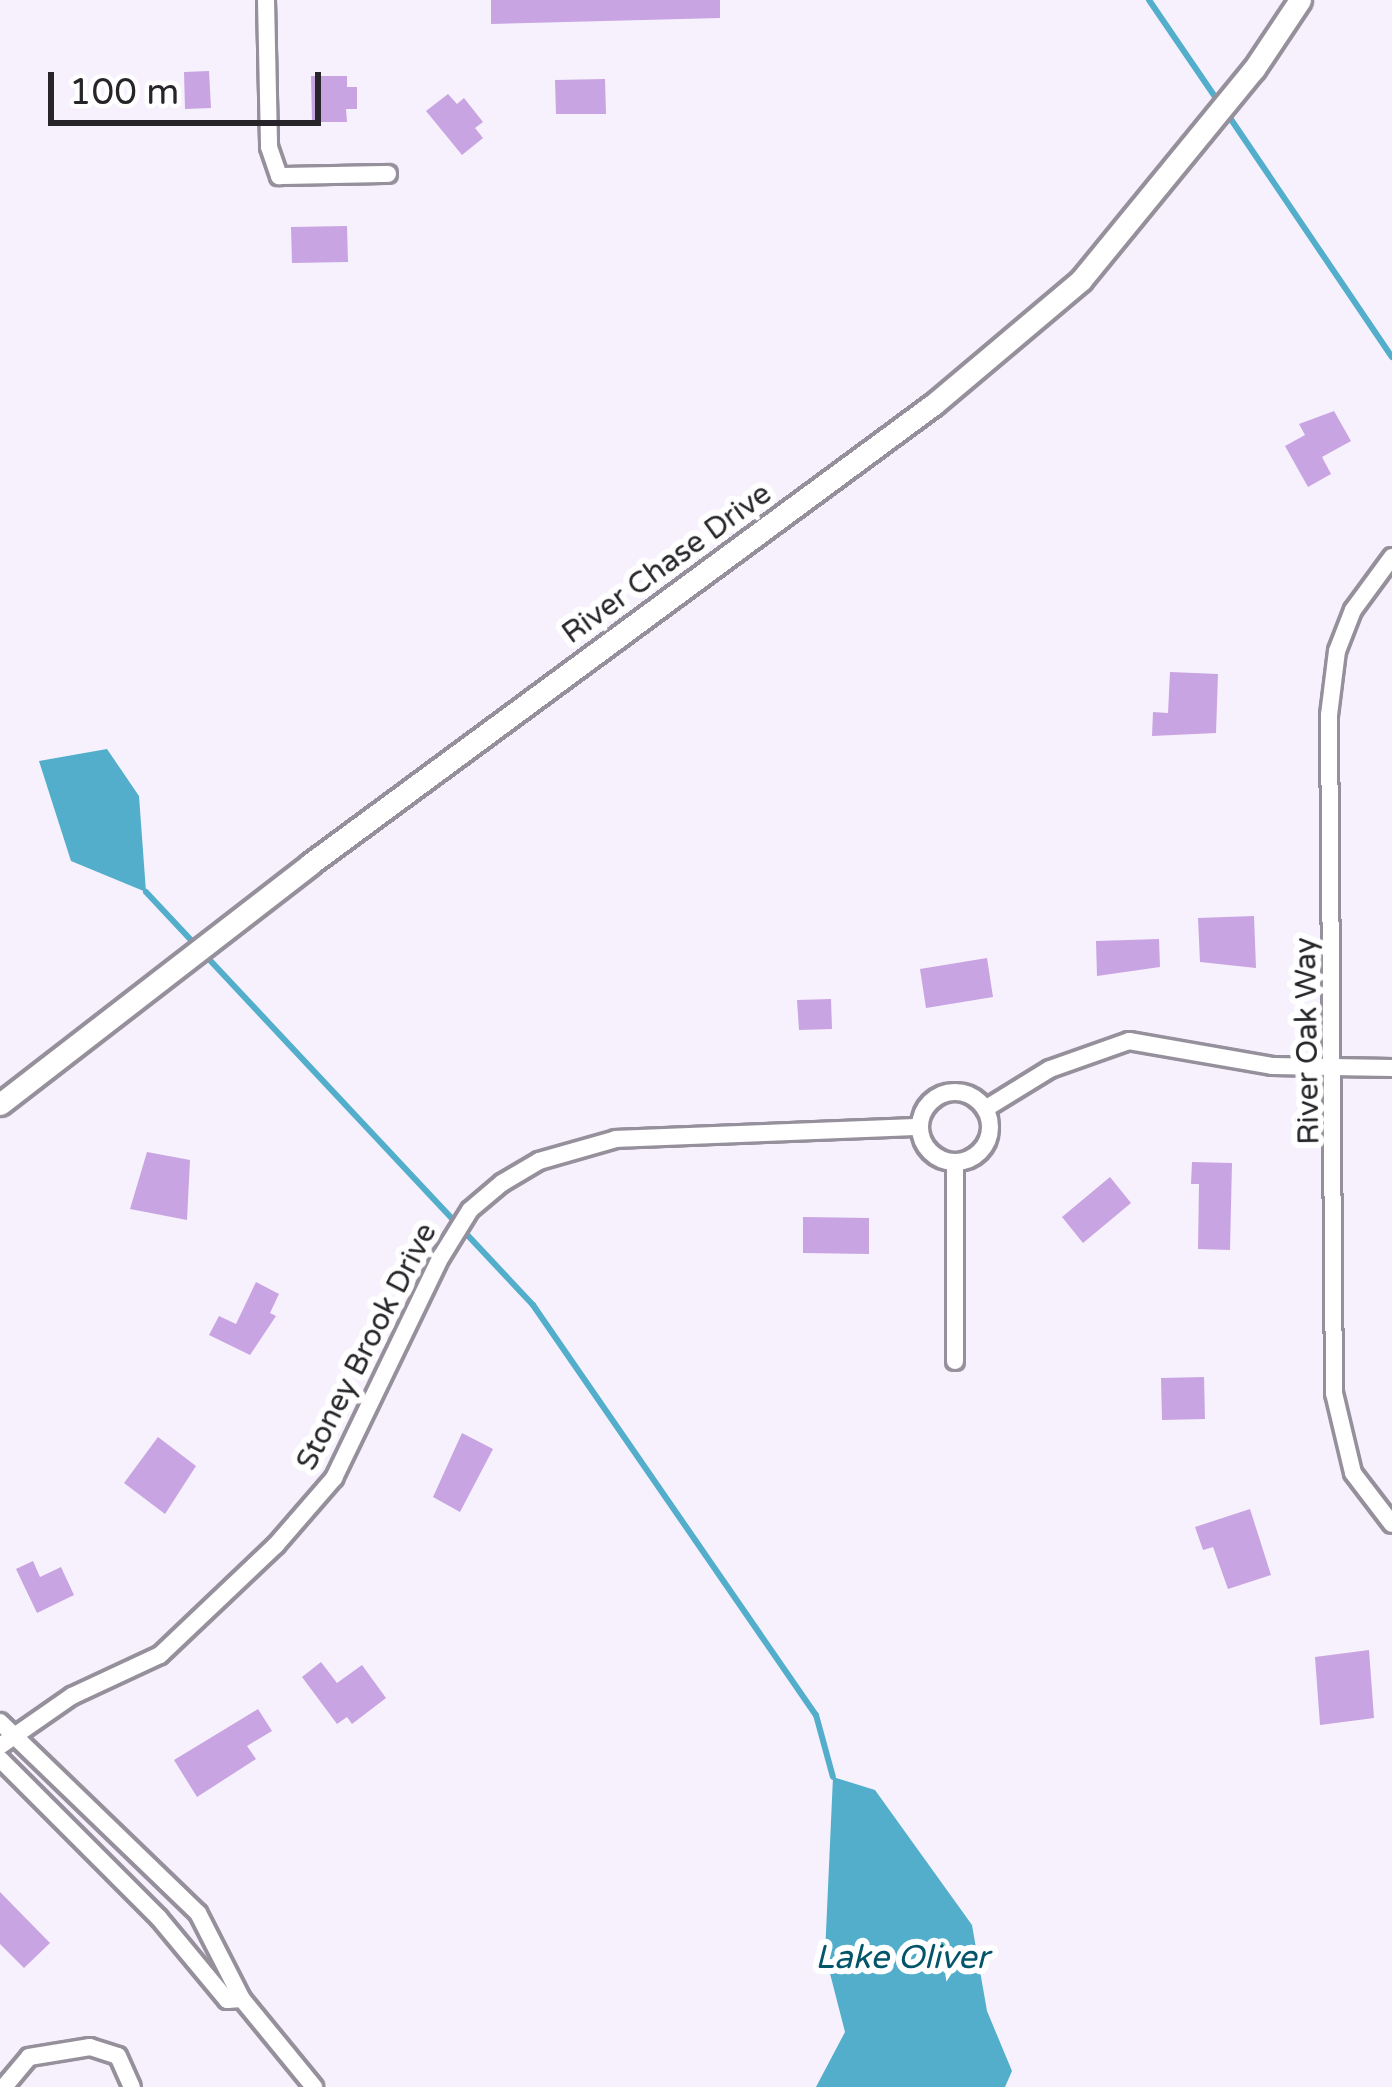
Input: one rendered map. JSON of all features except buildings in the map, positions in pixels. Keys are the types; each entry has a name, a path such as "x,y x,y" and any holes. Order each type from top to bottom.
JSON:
{"street":[{"path":"266,0 268,147 279,176 388,174"},
{"name":"River Chase Drive","path":"0,1104 310,864 934,404 1081,280 1300,0"},
{"name":"River Oak Way","path":"1392,557 1345,630 1329,716 1339,1435 1363,1492 1392,1524"},
{"path":"985,1109 1050,1069 1129,1041 1337,1072 1392,1068"},
{"path":"946,1093 968,1094 985,1109 990,1129 983,1149 955,1163 926,1148 920,1127 927,1106 946,1093"},
{"name":"Stoney Brook Drive","path":"3,1734 160,1655 276,1545 334,1478 441,1257 470,1210 502,1183 539,1161 616,1139 920,1127"},
{"path":"955,1163 955,1361"},
{"path":"3,1734 184,1897 238,1978 242,1999 314,2087"},
{"path":"0,1759 160,1918 226,2000 242,1999"},
{"path":"160,1918 176,1912 184,1897"},
{"path":"4,2087 29,2057 90,2047 118,2056 132,2087"}],"water":[{"path":"107,749 139,796 146,892 71,861 39,761"},
{"name":"Lake Oliver","path":"833,1777 875,1790 972,1925 987,2011 1012,2071 1005,2087 816,2087 845,2032 825,1954"}],"waterway":[{"path":"1149,0 1218,101"},
{"path":"1226,112 1392,357"},
{"path":"146,892 533,1305 816,1715 833,1777"}]}
